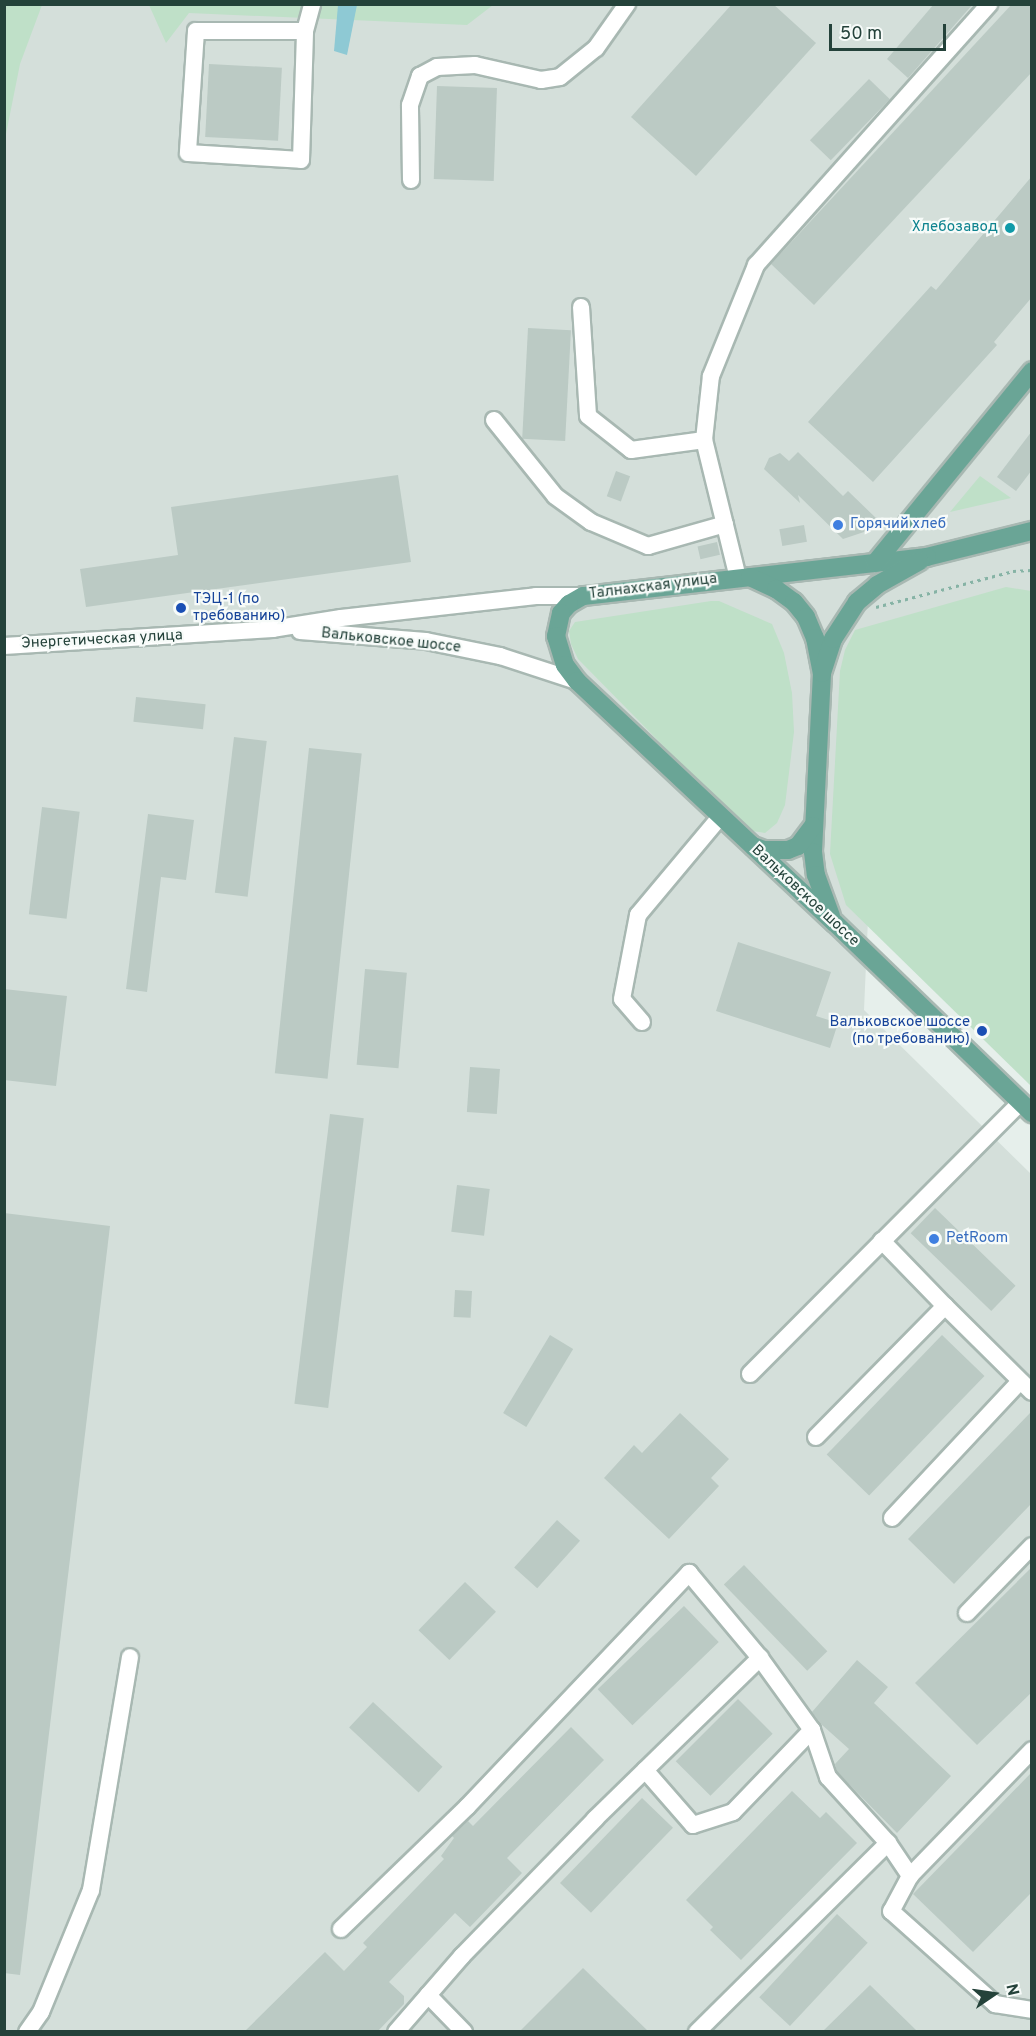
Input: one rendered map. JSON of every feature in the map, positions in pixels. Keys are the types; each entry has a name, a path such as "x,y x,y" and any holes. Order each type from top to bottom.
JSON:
{"main road":[{"path":"875,562 1032,371"},
{"name":"Талнахская улица","path":"583,596 927,557 1032,531"},
{"path":"822,673 833,639 857,602 876,585 927,557"},
{"path":"743,577 776,589 794,602 806,617 815,638 822,673 813,826 816,875 822,898 835,922"},
{"name":"Вальковское шоссе","path":"583,596 569,604 561,613 556,636 562,657 577,681 835,922 1026,1108"},
{"path":"751,845 777,851 798,846 813,826"}],"street":[{"path":"305,31 196,30 188,153 301,159 305,31 312,4"},
{"path":"411,180 410,105 420,76 437,67 475,65 541,80 560,77 596,48 627,4"},
{"path":"743,577 724,524 704,441 711,376 756,265 989,4"},
{"path":"581,307 588,416 632,450 704,441"},
{"path":"494,420 555,496 591,522 648,546 724,524"},
{"name":"Талнахская улица","path":"272,629 341,618 562,595 583,596"},
{"name":"Энергетическая улица","path":"11,646 272,629"},
{"name":"Вальковское шоссе","path":"272,629 426,642 501,656 577,681"},
{"path":"642,1022 622,999 638,915 720,817"},
{"path":"750,1374 882,1241 1026,1108"},
{"path":"882,1241 1026,1387 892,1518"},
{"path":"816,1437 945,1306"},
{"path":"967,1613 1032,1546"},
{"path":"341,1929 467,1807 688,1573 760,1658 812,1730 828,1777 888,1843 910,1876"},
{"path":"27,2031 40,2012 91,1890 130,1657"},
{"path":"396,2031 570,1845 760,1658"},
{"path":"645,1770 693,1825 733,1812 812,1730"},
{"path":"1032,1750 910,1876 891,1911 995,2004 1032,2010"},
{"path":"697,2031 888,1843"},
{"path":"428,1995 464,2031"}],"path":[{"path":"874,608 1013,571 1032,570"}],"shaded area":[{"path":"23,4 1031,5 1031,614 879,669 864,1010 1031,1174 1031,2031 5,2032 4,27"}],"green space":[{"path":"5,4 42,5 20,64 5,139"},
{"path":"149,5 493,5 467,25 189,13 166,43"},
{"path":"980,476 1011,498 950,512"},
{"path":"1006,587 1031,591 1031,1086 846,905 830,854 840,671 845,650 855,630"},
{"path":"719,601 772,624 784,653 792,693 794,732 785,805 777,823 765,833 746,830 578,659 571,644 569,631 575,622"}],"water":[{"path":"338,5 357,5 347,55 334,51"}],"building":[{"path":"732,4 773,4 816,43 696,176 631,117"},
{"path":"934,4 973,4 908,78 887,59"},
{"path":"1012,4 1032,4 1032,72 814,305 771,264"},
{"path":"209,64 282,68 278,141 205,137"},
{"path":"869,79 890,99 831,160 810,140"},
{"path":"437,86 497,88 494,181 434,179"},
{"path":"1032,176 1032,297 994,342 997,345 873,482 808,422 931,286 936,290"},
{"path":"528,328 571,330 565,441 522,439"},
{"path":"1032,431 1032,470 1016,491 997,477"},
{"path":"798,452 843,496 848,491 877,519 864,532 843,539 798,495 800,503 764,469 769,458 780,453 789,461"},
{"path":"616,471 630,476 621,502 607,496"},
{"path":"398,475 411,562 86,607 80,569 178,555 171,507"},
{"path":"804,525 807,542 782,546 779,529"},
{"path":"717,542 720,555 700,559 698,546"},
{"path":"136,697 206,704 203,729 133,722"},
{"path":"234,737 267,741 248,897 215,893"},
{"path":"309,748 362,754 328,1079 275,1073"},
{"path":"42,807 80,812 67,919 29,914"},
{"path":"148,814 194,820 186,880 161,877 147,992 126,989"},
{"path":"738,942 831,972 816,1016 838,1023 830,1048 716,1011"},
{"path":"365,969 407,973 398,1068 357,1065"},
{"path":"4,989 67,996 56,1086 4,1080"},
{"path":"470,1067 500,1069 497,1114 467,1112"},
{"path":"330,1114 364,1118 328,1408 294,1404"},
{"path":"457,1185 490,1189 484,1236 451,1232"},
{"path":"935,1208 1016,1286 991,1311 911,1233"},
{"path":"4,1213 110,1226 20,1975 4,1973"},
{"path":"455,1290 472,1291 471,1318 454,1317"},
{"path":"550,1335 573,1349 526,1427 503,1413"},
{"path":"942,1335 984,1376 869,1495 827,1454"},
{"path":"1032,1411 1032,1503 954,1584 908,1539"},
{"path":"680,1413 729,1459 711,1478 719,1486 669,1539 604,1478 634,1445 642,1453"},
{"path":"557,1520 580,1541 537,1588 514,1568"},
{"path":"744,1565 827,1651 807,1671 724,1584"},
{"path":"1032,1567 1032,1692 977,1745 915,1683"},
{"path":"465,1582 496,1612 449,1660 418,1630"},
{"path":"684,1606 719,1642 632,1725 598,1689"},
{"path":"857,1660 888,1687 874,1703 951,1776 897,1833 837,1772 835,1764 849,1749 821,1724 812,1712"},
{"path":"738,1699 773,1734 710,1796 676,1761"},
{"path":"373,1702 442,1767 419,1792 349,1728"},
{"path":"571,1727 604,1760 507,1858 522,1873 470,1927 455,1913 389,1982 404,1996 404,2004 378,2031 245,2031 325,1952 344,1971 367,1947 363,1943 444,1859 441,1856 454,1838 452,1836 468,1821 473,1826"},
{"path":"1032,1772 1032,1892 973,1952 913,1894"},
{"path":"792,1791 820,1818 826,1812 857,1843 741,1960 710,1930 713,1927 686,1900"},
{"path":"642,1798 673,1828 591,1913 560,1883"},
{"path":"837,1914 868,1943 790,2026 759,1997"},
{"path":"583,1968 648,2031 520,2031"},
{"path":"870,1985 917,2031 823,2031"}],"place":[{"name":"Хлебозавод","path":"1010,228"},
{"name":"Горячий хлеб","path":"838,525"},
{"name":"ТЭЦ-1 (по требованию)","path":"181,608"},
{"name":"Вальковское шоссе (по требованию)","path":"982,1031"},
{"name":"PetRoom","path":"934,1239"}]}
